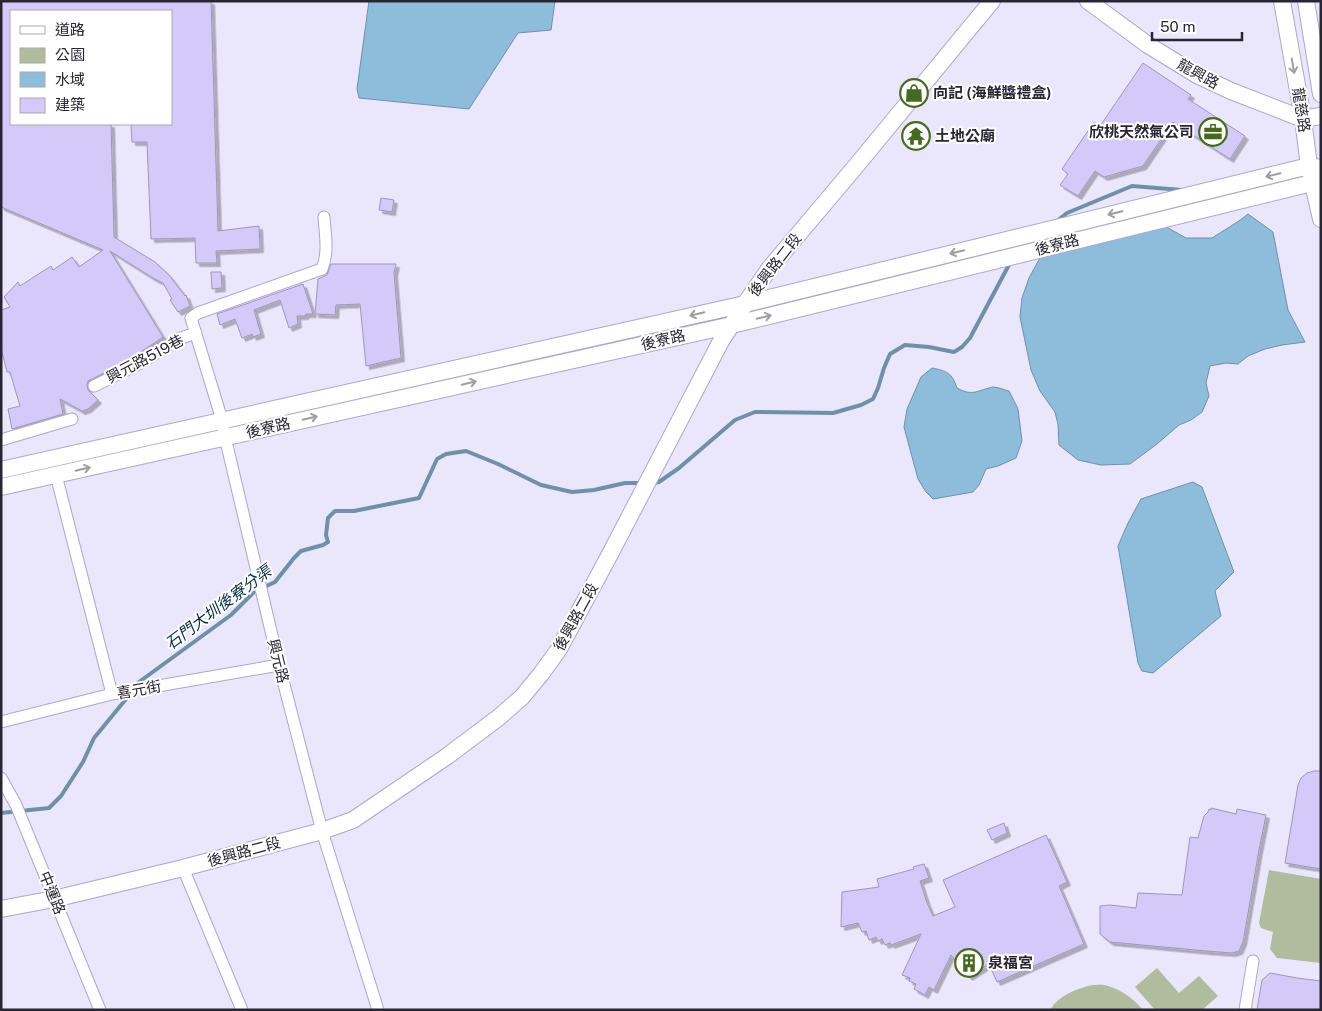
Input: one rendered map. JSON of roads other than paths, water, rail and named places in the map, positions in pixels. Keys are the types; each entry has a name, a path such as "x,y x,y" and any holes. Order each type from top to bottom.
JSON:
{"street":[{"name":"後興路二段","path":"1,909 54,899 183,868 353,820 446,757 498,718 522,697 559,649 721,341 768,269 992,1"},
{"name":"龍興路","path":"1088,1 1148,44 1197,75 1231,91 1303,119"},
{"name":"龍慈路","path":"1282,1 1303,119 1316,173 1321,219"},
{"name":"龍慈路","path":"1306,1 1321,94"},
{"path":"1303,119 1321,116"},
{"name":"後寮路","path":"1,470 745,304 1316,173"},
{"name":"後寮路","path":"1,487 732,325 1316,173"},
{"name":"興元路","path":"324,217 326,259 322,268 198,313 191,318 222,420 279,665 322,830 378,1010"},
{"name":"興元路519巷","path":"94,386 139,364 178,339 196,333"},
{"path":"1,440 72,419"},
{"path":"56,475 112,694"},
{"name":"喜元街","path":"1,722 112,694 279,665"},
{"name":"中運路","path":"1,778 16,805 100,1010"},
{"path":"183,868 242,1010"},
{"path":"1245,1010 1253,961"}],"water":[{"path":"369,1 555,1 551,30 518,33 469,109 359,98 357,89"},
{"path":"1150,207 1163,225 1186,238 1212,238 1248,214 1273,232 1288,310 1305,342 1265,349 1248,356 1238,364 1226,363 1210,366 1206,383 1209,396 1202,412 1191,420 1179,425 1130,464 1101,465 1078,460 1059,445 1058,424 1055,412 1040,391 1031,370 1020,317 1022,298 1029,278 1041,256 1070,239 1087,216"},
{"path":"932,368 942,370 948,374 953,379 957,388 963,391 975,392 997,387 1009,391 1018,409 1022,441 1016,458 986,469 979,485 973,492 933,499 918,479 904,427 907,409 921,377"},
{"path":"1193,482 1202,487 1234,572 1215,591 1221,616 1153,673 1142,671 1138,663 1118,546 1141,499"}],"waterway":[{"name":"石門大圳後寮分渠","path":"1057,221 1067,213 1132,186 1182,190"},
{"name":"石門大圳後寮分渠","path":"653,483 659,482 679,468 735,420 755,412 833,413 861,405 873,399 890,354 905,345 954,352 962,347 970,338 1011,261"},
{"name":"石門大圳後寮分渠","path":"135,687 139,682 231,615 254,592 275,582 301,551 328,542 326,535 328,518 335,511 354,511 419,498 437,459 446,454 466,451 541,485 572,492 594,490 625,483 641,483"},
{"name":"石門大圳後寮分渠","path":"1,813 49,808 61,796 83,762 94,738 131,693"}],"place":[{"name":"向記 (海鮮醬禮盒)","path":"914,93"},
{"name":"欣桃天然氣公司","path":"1213,132"},
{"name":"土地公廟","path":"916,136"},
{"name":"泉福宮","path":"969,963"}]}
